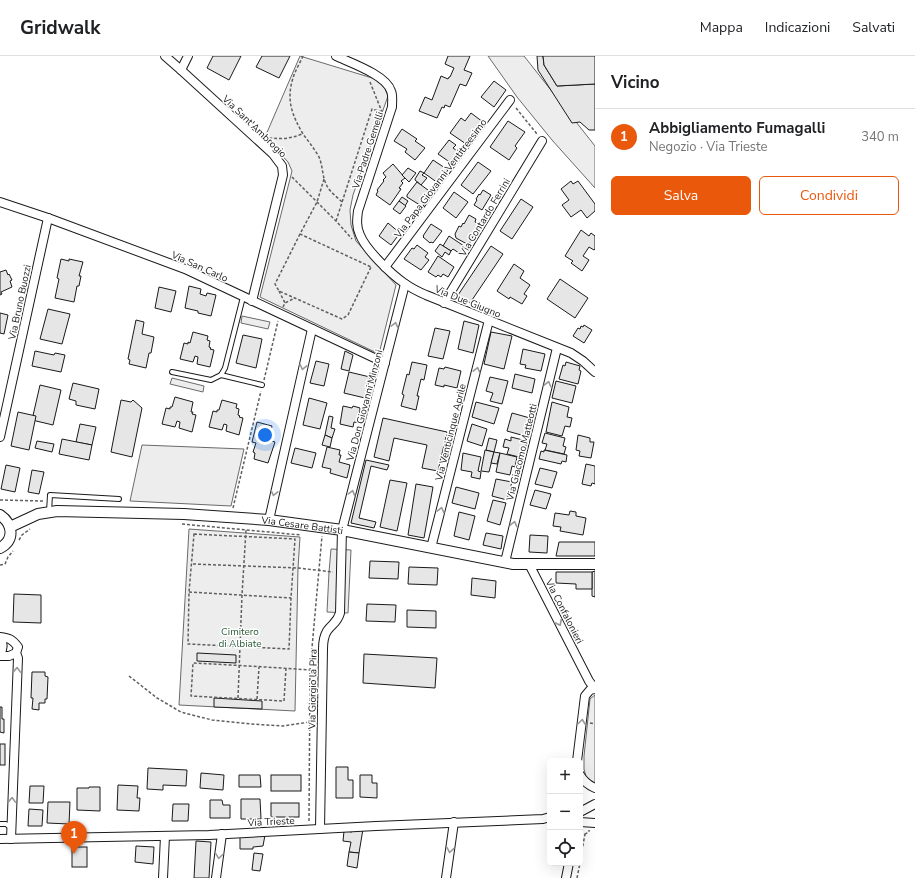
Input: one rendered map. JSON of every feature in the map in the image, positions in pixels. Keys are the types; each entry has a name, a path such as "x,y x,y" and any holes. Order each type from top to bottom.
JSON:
{"street":[{"name":"Via Sant'Ambrogio","path":"165,56 273,154 282,166 283,175"},
{"path":"181,70 188,56"},
{"path":"336,56 364,69"},
{"name":"Via Padre Gemelli","path":"357,223 358,211 392,107 392,92 387,84 377,75 364,69"},
{"name":"Via Papa Giovanni Ventitreesimo","path":"385,268 510,100"},
{"name":"Via Contardo Ferrini","path":"444,303 542,141"},
{"path":"252,300 283,175"},
{"name":"Via San Carlo","path":"0,202 48,218 185,269 385,363"},
{"name":"Via Bruno Buozzi","path":"0,438 48,218"},
{"name":"Via Due Giugno","path":"357,223 359,235 365,245 385,268 405,284 426,296 571,353 595,372"},
{"name":"Via Don Giovanni Minzoni","path":"342,530 405,284"},
{"name":"Via Venticinque Aprile","path":"431,548 489,320"},
{"path":"269,520 312,329"},
{"name":"Via Giacomo Matteotti","path":"505,562 557,348"},
{"name":"Via Cesare Battisti","path":"10,527 38,514 57,511 183,519 247,518 342,530 513,564 595,564"},
{"path":"0,515 7,521 10,527 8,542 0,548"},
{"name":"Via Giorgio la Pira","path":"320,829 323,649 327,631 338,620 340,613 342,530"},
{"name":"Via Confalonieri","path":"529,564 589,681 595,689"},
{"path":"11,839 18,658 16,653 18,647 13,640 0,638 3,648 0,655 9,656 16,653"},
{"path":"577,758 585,696 590,690 595,689"},
{"path":"583,780 589,786 595,788"},
{"path":"583,810 595,804"},
{"name":"Via Trieste","path":"0,839 222,834 547,818"},
{"path":"446,878 454,822"},
{"path":"583,822 595,824"},
{"path":"216,878 222,834"},
{"path":"163,878 165,836"},
{"path":"566,878 568,866"}],"lane":[{"path":"221,376 225,368 243,296"},
{"path":"172,372 211,380 221,376 262,385"},
{"path":"49,513 50,496 119,499"},
{"path":"0,824 6,824 12,828"}],"path":[{"path":"303,56 293,78 290,89 290,102 293,117 319,158 323,167 324,179 327,187 332,194 342,202"},
{"path":"336,221 372,109 382,112 364,69"},
{"path":"510,100 542,141"},
{"path":"258,140 265,138 292,138 303,133"},
{"path":"283,175 291,176 351,238"},
{"path":"285,304 275,284 317,202 324,179"},
{"path":"279,290 342,319 348,315 371,267 300,234"},
{"path":"233,508 280,314 285,304 296,298"},
{"path":"238,698 247,518"},
{"path":"183,519 246,530 306,535"},
{"path":"309,829 310,670 323,528"},
{"path":"19,541 22,535 30,529"},
{"path":"194,534 246,537 294,539 289,649 188,644 194,534"},
{"path":"0,565 5,564 8,557 16,547"},
{"path":"192,564 293,568 341,574"},
{"path":"190,592 291,598"},
{"path":"286,668 284,701 191,696 193,663 240,665 259,667 286,668 310,670"},
{"path":"257,700 259,667"},
{"path":"129,676 157,698 181,712 212,720 283,726 310,722"},
{"path":"583,845 585,834 589,832"},
{"path":"577,878 579,866"}],"shaded area":[{"path":"300,56 382,81 388,96 353,195 350,210 351,225 356,241 396,285 379,354 260,297 292,171 288,162 265,137"},
{"path":"488,56 524,56 595,146 595,188 552,140 517,97"},
{"path":"242,316 270,322 268,329 241,323"},
{"path":"172,378 204,386 203,392 170,384"},
{"path":"142,445 244,449 231,506 130,501"},
{"name":"Cimitero di Albiate","path":"189,529 300,537 295,711 179,705"},
{"path":"331,549 351,550 348,613 327,612"},
{"path":"595,695 595,783 586,777 584,769 584,756 590,699"}],"building":[{"path":"213,56 241,56 229,80 207,68"},
{"path":"262,56 290,56 279,78 256,67"},
{"path":"448,56 470,56 464,70 472,73 466,86 460,84 450,107 445,105 444,108 442,107 437,118 419,111 425,97 432,100 441,76 448,79 450,77 454,68 445,64"},
{"path":"537,56 543,56 544,65 557,86 595,84 595,130 589,130 580,122 572,123 538,70"},
{"path":"543,56 595,56 595,84 557,86 544,65"},
{"path":"494,81 506,90 494,107 481,97"},
{"path":"471,113 483,122 477,131 479,133 469,146 450,133 461,118 465,121"},
{"path":"508,121 525,132 515,146 517,148 509,160 490,147"},
{"path":"402,129 417,139 415,141 425,148 415,160 405,152 407,149 394,141"},
{"path":"449,140 456,145 453,148 460,153 454,165 438,154"},
{"path":"433,160 448,170 438,183 424,173"},
{"path":"478,162 491,171 473,194 461,185"},
{"path":"393,164 405,178 401,181 403,183 399,188 401,189 390,205 376,195 377,190 386,177 383,173"},
{"path":"408,168 416,173 409,182 402,175"},
{"path":"420,171 424,173 422,175 427,178 421,185 415,180"},
{"path":"571,181 573,184 578,181 595,204 595,211 587,218 581,210 571,217 562,205 569,200 561,189"},
{"path":"417,182 432,193 430,198 428,198 429,200 425,202 423,207 407,197"},
{"path":"483,190 491,195 482,210 474,205 479,194 480,195"},
{"path":"454,192 468,202 456,218 443,208"},
{"path":"402,197 408,201 405,206 399,201"},
{"path":"521,199 533,207 512,239 500,231"},
{"path":"399,201 406,206 400,214 393,209"},
{"path":"469,215 476,219 475,222 479,224 469,244 467,244 456,238 455,234 459,226 461,227 463,223 464,224"},
{"path":"388,223 400,233 391,245 379,236"},
{"path":"431,224 442,231 433,243 430,243 423,237"},
{"path":"581,230 589,236 591,233 595,236 595,249 594,250 589,247 583,256 589,260 582,271 571,263 573,261 565,256"},
{"path":"449,236 467,248 462,255 453,249 451,251 443,246"},
{"path":"440,244 451,251 449,255 445,252 442,257 435,251"},
{"path":"417,245 428,253 425,257 429,260 421,270 404,259 412,248 414,249"},
{"path":"491,246 503,254 470,303 458,295"},
{"path":"438,256 454,267 448,277 443,274 441,277 438,275 436,277 428,272"},
{"path":"61,259 83,262 79,276 81,276 79,286 77,286 74,302 55,298"},
{"path":"514,264 524,271 520,278 530,285 524,294 527,296 522,304 510,297 509,299 497,291"},
{"path":"6,270 12,280 10,281 12,287 1,292 2,294 0,295 0,272"},
{"path":"560,279 588,298 575,318 547,299"},
{"path":"189,286 201,289 200,294 206,296 207,293 216,295 211,316 185,308"},
{"path":"159,287 176,291 171,312 155,308"},
{"path":"48,309 70,314 62,344 40,339"},
{"path":"0,313 8,315 4,334 0,333"},
{"path":"136,320 144,322 142,334 154,337 146,368 129,364 130,360 128,359"},
{"path":"464,321 479,325 473,353 458,349"},
{"path":"584,325 592,330 584,343 573,336 578,328 580,329 581,326 583,327"},
{"path":"435,328 450,331 443,359 428,356"},
{"path":"193,332 208,336 207,340 210,341 209,347 211,348 210,349 214,350 210,367 197,364 198,357 195,356 193,362 180,359 184,343 190,343"},
{"path":"491,332 512,336 504,369 484,364"},
{"path":"243,335 262,339 256,368 236,363"},
{"path":"523,349 545,354 541,371 525,368 526,365 520,364"},
{"path":"35,351 54,355 55,353 65,355 61,372 32,366"},
{"path":"345,351 353,355 349,371 341,369"},
{"path":"316,361 329,364 324,386 310,383"},
{"path":"412,362 427,365 424,380 421,379 417,396 419,396 416,410 401,406 404,395 402,394 407,374 409,375"},
{"path":"566,362 580,366 579,370 581,371 578,384 559,379 563,365 565,366"},
{"path":"445,367 461,371 457,388 444,385 444,387 435,385 439,368 444,369"},
{"path":"349,372 370,377 365,398 344,393"},
{"path":"515,374 535,379 532,393 512,388"},
{"path":"490,377 508,381 502,404 490,401 493,393 486,391"},
{"path":"556,381 576,386 572,403 552,398"},
{"path":"73,383 99,389 95,409 76,405 76,401 69,399"},
{"path":"40,385 61,390 53,425 32,420"},
{"path":"175,397 193,402 191,412 193,412 192,414 196,415 192,432 179,428 180,422 177,421 175,427 162,424 166,408 170,409 170,407 172,407"},
{"path":"309,398 327,403 320,429 303,425"},
{"path":"121,400 131,402 133,400 142,408 132,457 111,452"},
{"path":"222,400 237,404 236,408 239,409 238,415 240,416 239,417 243,418 239,435 226,431 227,425 224,424 222,430 209,427 213,411 217,412 217,410 219,410"},
{"path":"476,402 499,408 494,424 472,417"},
{"path":"552,402 569,407 567,417 572,418 570,427 565,426 562,436 546,432"},
{"path":"343,406 360,408 359,423 354,422 353,427 340,424"},
{"path":"18,412 36,416 29,450 11,446"},
{"path":"512,413 530,418 525,436 507,431"},
{"path":"329,416 333,417 331,428 335,429 332,438 325,435"},
{"path":"383,418 447,432 438,471 422,468 427,445 394,438 389,461 374,457"},
{"path":"257,422 272,426 269,440 275,442 268,463 254,459 255,453 253,452 256,443 252,442"},
{"path":"80,424 96,427 92,445 76,442"},
{"path":"472,424 487,429 482,446 467,441"},
{"path":"545,433 565,438 563,446 566,447 564,454 545,450 547,444 542,443"},
{"path":"325,435 332,438 330,447 322,445"},
{"path":"578,435 590,438 590,442 594,442 591,458 579,456 580,451 576,450"},
{"path":"511,437 527,441 523,458 507,454 509,448 503,447 505,439 511,441"},
{"path":"489,438 497,440 494,452 486,450"},
{"path":"62,439 92,445 89,460 59,454"},
{"path":"37,441 54,444 52,452 35,448"},
{"path":"327,447 340,450 339,455 341,455 339,462 350,465 347,478 330,473 331,469 322,467"},
{"path":"295,448 316,453 312,468 291,463"},
{"path":"485,450 494,452 489,472 481,471"},
{"path":"544,450 567,455 566,462 562,461 561,464 539,459 541,451 544,452"},
{"path":"494,452 500,453 497,464 491,463"},
{"path":"463,453 481,457 478,471 481,472 480,479 471,477 472,472 461,470"},
{"path":"500,453 517,457 515,467 512,466 510,475 496,472"},
{"path":"366,460 389,465 387,470 371,466 359,518 376,522 374,528 351,523"},
{"path":"586,464 595,466 595,484 592,483 591,486 582,484"},
{"path":"6,465 20,468 15,492 1,489"},
{"path":"540,468 557,472 552,488 535,484"},
{"path":"32,470 44,472 39,494 28,492"},
{"path":"496,479 512,482 507,500 492,496"},
{"path":"390,480 407,483 397,531 380,527"},
{"path":"416,484 433,487 424,538 408,535"},
{"path":"456,487 479,493 475,509 452,503"},
{"path":"535,490 551,494 546,509 530,505"},
{"path":"493,500 506,503 500,525 487,521"},
{"path":"570,511 576,512 576,516 586,518 583,535 560,531 561,527 553,526 555,513 569,515"},
{"path":"459,512 475,516 469,540 454,536"},
{"path":"486,533 503,536 501,549 483,545"},
{"path":"530,535 548,536 547,553 529,552"},
{"path":"559,542 595,542 595,556 556,556"},
{"path":"370,561 399,562 398,579 369,578"},
{"path":"409,567 438,568 437,585 408,584"},
{"path":"595,571 595,597 592,596 592,572"},
{"path":"556,572 592,572 592,589 576,589 576,584 556,583"},
{"path":"472,578 496,581 495,598 471,595"},
{"path":"14,594 41,595 41,623 13,622"},
{"path":"367,604 396,605 395,622 366,621"},
{"path":"407,610 436,611 436,628 407,627"},
{"path":"197,653 236,655 236,663 197,661"},
{"path":"364,654 437,658 435,688 363,683"},
{"path":"32,672 45,672 45,676 48,677 47,699 45,699 45,703 39,703 39,710 32,709"},
{"path":"214,698 262,701 262,709 214,707"},
{"path":"0,707 2,707 2,719 4,719 4,733 0,732"},
{"path":"0,744 5,744 5,765 0,765"},
{"path":"336,767 348,767 348,780 353,780 353,798 336,798"},
{"path":"148,768 187,770 186,786 163,785 163,790 147,789"},
{"path":"201,773 224,775 223,790 200,788"},
{"path":"239,775 260,775 261,787 239,787"},
{"path":"271,775 301,775 301,791 271,791"},
{"path":"360,775 372,775 372,783 377,783 377,798 360,797"},
{"path":"118,785 138,786 137,798 140,798 139,811 117,810"},
{"path":"30,786 44,786 43,803 29,803"},
{"path":"100,787 100,811 77,810 77,788"},
{"path":"241,799 260,799 261,819 241,819"},
{"path":"210,800 222,800 223,805 230,805 230,818 210,818"},
{"path":"48,802 70,802 69,824 47,823"},
{"path":"271,803 299,803 299,817 271,817"},
{"path":"173,804 189,804 188,821 172,821"},
{"path":"29,809 43,810 42,826 28,826"},
{"path":"353,828 363,829 359,853 349,852 351,842 343,841 344,831 352,832"},
{"path":"265,835 263,846 253,847 253,849 240,849 240,837"},
{"path":"196,841 211,842 209,878 194,878"},
{"path":"136,846 154,847 153,864 135,862"},
{"path":"72,847 87,847 87,867 72,867"},
{"path":"349,852 359,853 357,868 347,866"},
{"path":"254,853 263,854 260,871 252,870"}],"place":[{"name":"Abbigliamento Fumagalli","path":"74,854"}]}
